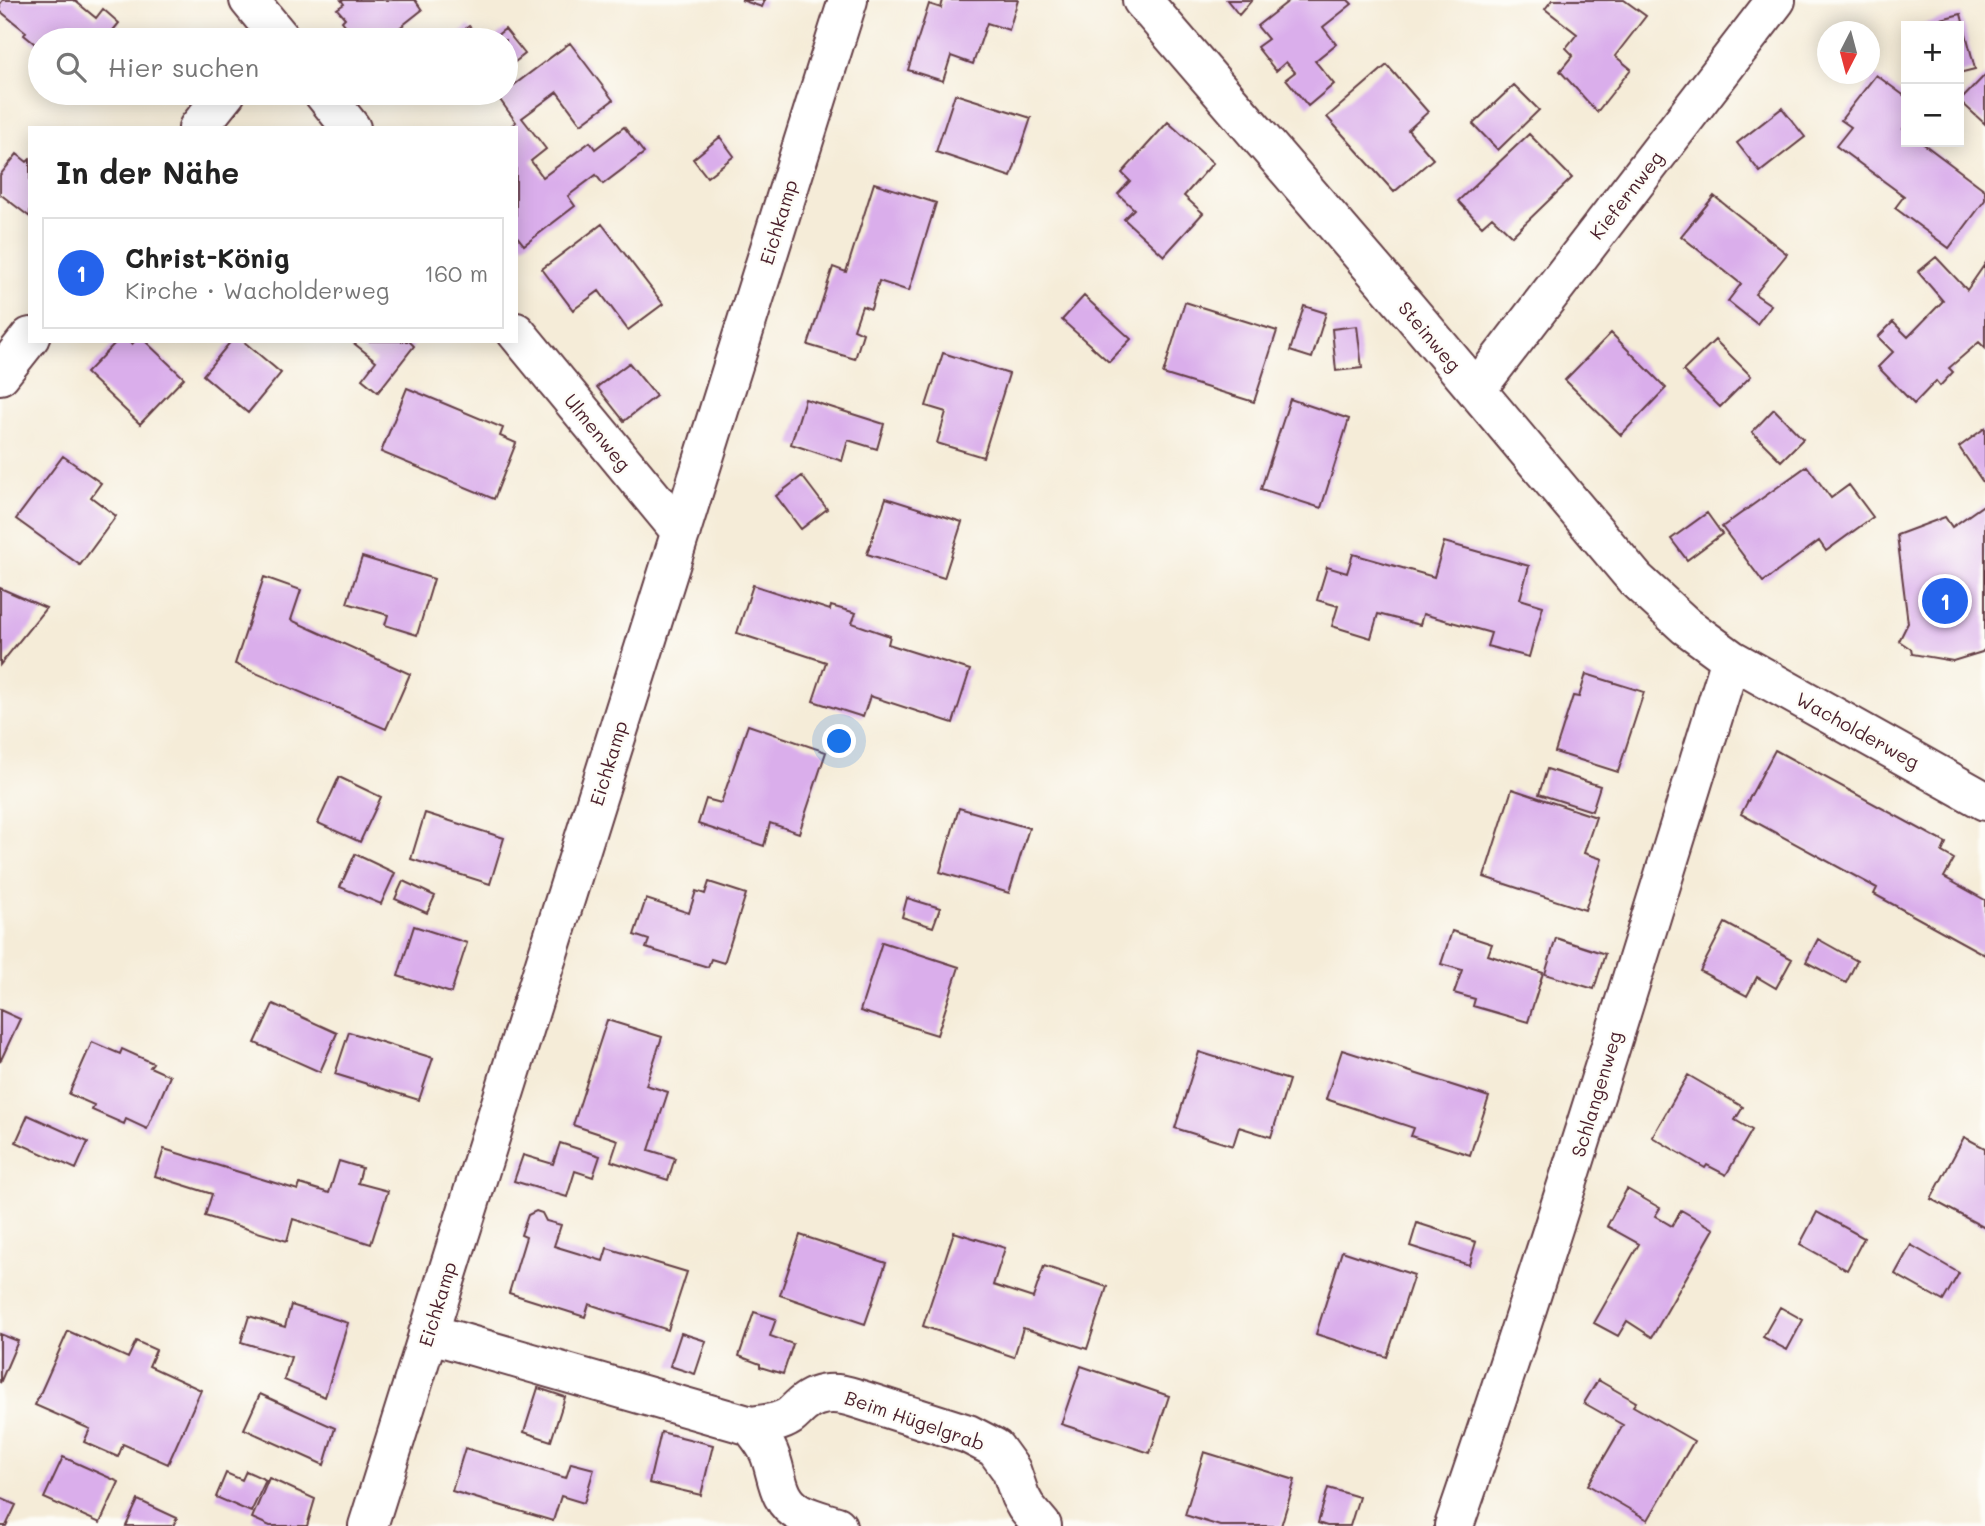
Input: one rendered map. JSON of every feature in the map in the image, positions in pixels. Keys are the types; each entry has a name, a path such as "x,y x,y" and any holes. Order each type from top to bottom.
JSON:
{"street":[{"path":"249,0 268,28"},
{"name":"Eichkamp","path":"368,1526 848,0"},
{"name":"Steinweg","path":"1142,0 1636,580 1686,626 1731,659"},
{"name":"Kiefernweg","path":"1476,390 1776,0"},
{"path":"200,126 216,105"},
{"path":"333,105 349,126"},
{"name":"Ulmenweg","path":"518,334 681,532"},
{"path":"0,374 28,339"},
{"name":"Wacholderweg","path":"1731,659 1985,801"},
{"name":"Schlangenweg","path":"1454,1526 1572,1170 1731,659"},
{"name":"Beim Hügelgrab","path":"428,1333 751,1426 778,1422 792,1416 804,1403 819,1395 838,1393 968,1434 995,1448 1011,1470 1020,1496 1042,1526"},
{"path":"751,1426 768,1450 775,1468 777,1484 785,1500 799,1513 836,1526"}],"building":[{"path":"3,0 74,0 96,18 103,9 119,23 115,28 28,28 28,38 24,35 26,32 0,11"},
{"path":"341,0 415,0 422,10 399,28 348,28 342,21 345,18 337,9 344,4"},
{"path":"741,0 765,0 762,7"},
{"path":"943,0 1018,0 1009,30 987,23 973,64 951,56 943,81 908,70 929,4 941,8"},
{"path":"1227,0 1252,0 1239,15"},
{"path":"1290,0 1348,0 1352,4 1323,27 1336,44 1315,61 1334,84 1308,106 1286,79 1295,72 1286,62 1276,71 1257,47 1268,39 1257,26"},
{"path":"1552,0 1624,0 1646,16 1615,56 1631,69 1597,112 1560,71 1573,55 1566,48 1577,34 1545,9"},
{"path":"1961,14 1963,21 1933,21"},
{"path":"1964,26 1975,69 1964,72"},
{"path":"570,43 613,100 581,124 557,92 522,118 546,149 531,161 543,177 590,142 595,149 624,127 644,153 603,184 596,175 568,196 575,206 524,245 518,238 518,126 511,126 516,122 504,105 518,105 518,82"},
{"path":"518,45 525,54 518,60"},
{"path":"1387,65 1428,112 1408,130 1433,159 1394,192 1327,117"},
{"path":"1985,75 1985,124 1964,105 1964,97"},
{"path":"1880,78 1901,93 1901,147 1928,147 1985,190 1985,200 1949,248 1895,208 1904,196 1836,146 1851,127 1841,120 1869,84 1880,84"},
{"path":"1514,85 1539,110 1498,150 1473,124"},
{"path":"955,94 1031,118 1011,177 936,152"},
{"path":"1782,108 1805,137 1760,172 1737,143"},
{"path":"1168,122 1213,163 1184,196 1203,213 1164,256 1124,219 1134,209 1118,194 1130,181 1122,173"},
{"path":"1529,134 1572,178 1512,236 1492,217 1482,226 1458,201"},
{"path":"720,137 734,156 707,177 693,159"},
{"path":"17,154 28,161 28,215 0,194 0,175"},
{"path":"874,183 936,203 909,291 879,281 871,309 862,306 854,329 863,333 855,359 808,345 833,267 846,272"},
{"path":"1714,196 1787,254 1755,294 1771,305 1757,324 1728,301 1741,284 1681,236"},
{"path":"602,224 663,304 628,330 599,291 573,310 542,269"},
{"path":"1936,257 1967,290 1985,264 1985,348 1979,342 1949,368 1953,372 1940,386 1936,381 1914,404 1878,367 1893,352 1878,337 1893,322 1908,337 1943,301 1918,272"},
{"path":"1084,296 1131,339 1109,362 1062,320"},
{"path":"1185,302 1277,331 1254,402 1163,374"},
{"path":"1304,306 1326,313 1312,358 1290,351"},
{"path":"1357,326 1362,368 1336,371 1332,329"},
{"path":"1611,333 1666,388 1621,435 1565,380"},
{"path":"1715,340 1751,376 1720,407 1683,371"},
{"path":"115,343 147,343 184,378 140,424 86,373"},
{"path":"229,343 245,343 281,373 248,413 203,375"},
{"path":"354,343 411,343 414,346 378,392 362,379 376,361"},
{"path":"943,353 1009,374 983,457 937,443 946,412 926,406"},
{"path":"629,363 656,396 624,421 597,387"},
{"path":"407,388 503,428 500,436 516,443 494,499 381,452"},
{"path":"805,399 884,424 877,449 848,440 842,461 791,444"},
{"path":"1290,399 1349,419 1321,508 1261,489"},
{"path":"1774,409 1803,439 1781,461 1752,432"},
{"path":"1985,428 1985,485 1959,447"},
{"path":"63,456 101,483 91,497 116,516 80,565 16,519"},
{"path":"1807,466 1831,498 1849,485 1873,517 1826,551 1819,541 1763,582 1722,527"},
{"path":"802,476 827,509 801,529 776,496"},
{"path":"886,498 962,522 944,578 867,554"},
{"path":"1985,504 1985,649 1953,661 1912,654 1911,649 1899,641 1908,623 1897,535 1945,517 1952,527"},
{"path":"1707,513 1722,534 1687,560 1671,539"},
{"path":"1444,542 1529,566 1520,599 1543,606 1529,657 1487,646 1491,633 1423,614 1420,625 1378,614 1371,638 1332,626 1338,606 1317,600 1327,567 1347,573 1353,554 1434,577"},
{"path":"362,557 434,579 417,635 385,625 388,615 347,603"},
{"path":"264,577 301,590 291,620 410,674 386,729 235,664"},
{"path":"753,585 830,610 831,606 856,613 852,623 890,636 888,644 970,670 953,723 870,696 863,717 813,701 826,662 737,633"},
{"path":"0,588 46,608 0,665"},
{"path":"1586,674 1644,692 1618,772 1555,752 1573,696 1579,697"},
{"path":"748,725 826,752 799,833 770,823 764,846 698,824 706,799 721,803"},
{"path":"1775,750 1946,843 1942,852 1954,859 1944,877 1985,900 1985,955 1874,894 1877,888 1741,814"},
{"path":"1547,769 1600,786 1592,811 1539,794"},
{"path":"339,777 381,797 360,842 318,823"},
{"path":"1512,789 1596,817 1584,853 1602,859 1585,910 1484,877"},
{"path":"959,808 1029,828 1009,893 940,872"},
{"path":"425,813 504,838 490,884 411,859"},
{"path":"355,854 395,873 381,904 340,887"},
{"path":"403,881 435,896 427,913 395,899"},
{"path":"709,882 746,894 724,963 711,959 708,967 646,948 649,940 634,935 646,899 689,913 696,891 705,894"},
{"path":"907,898 940,908 933,927 902,917"},
{"path":"1725,923 1792,959 1776,988 1757,977 1747,996 1700,971"},
{"path":"414,926 467,943 451,993 398,976"},
{"path":"1452,931 1492,944 1488,955 1543,973 1528,1022 1473,1006 1475,999 1454,993 1462,970 1441,964"},
{"path":"1556,938 1605,954 1594,989 1545,974"},
{"path":"1818,939 1857,961 1846,983 1806,962"},
{"path":"882,942 959,967 937,1035 860,1011"},
{"path":"273,1004 337,1033 320,1072 255,1043"},
{"path":"0,1010 20,1019 0,1062"},
{"path":"607,1020 662,1037 646,1085 668,1092 649,1150 675,1158 668,1180 611,1161 618,1140 573,1125"},
{"path":"349,1032 433,1058 419,1100 335,1074"},
{"path":"92,1042 120,1054 122,1049 153,1063 150,1067 170,1076 147,1129 126,1119 124,1124 92,1110 94,1105 69,1094"},
{"path":"1342,1050 1489,1097 1470,1155 1411,1136 1414,1128 1326,1099"},
{"path":"1199,1052 1289,1080 1271,1137 1239,1127 1233,1146 1175,1128"},
{"path":"1688,1075 1743,1107 1735,1120 1752,1130 1726,1175 1707,1165 1705,1168 1652,1137"},
{"path":"28,1115 88,1142 76,1169 16,1142"},
{"path":"1964,1137 1985,1148 1985,1228 1931,1199"},
{"path":"560,1143 600,1156 593,1177 575,1171 567,1197 514,1181 523,1155 553,1164"},
{"path":"164,1149 298,1190 300,1184 329,1193 339,1161 362,1168 358,1183 388,1191 371,1244 293,1219 287,1241 205,1216 212,1194 155,1176"},
{"path":"1627,1189 1660,1208 1655,1216 1672,1226 1681,1210 1714,1229 1652,1337 1627,1321 1618,1336 1594,1323 1639,1244 1607,1226"},
{"path":"536,1211 542,1213 546,1221 561,1225 554,1246 603,1261 607,1248 687,1272 668,1330 589,1304 585,1317 509,1293 526,1237 521,1235 528,1215"},
{"path":"1817,1212 1864,1238 1847,1270 1800,1244"},
{"path":"1417,1223 1476,1242 1469,1265 1410,1246"},
{"path":"954,1232 1005,1248 993,1285 1033,1298 1044,1266 1107,1287 1087,1349 1023,1328 1014,1357 923,1326"},
{"path":"800,1235 886,1263 865,1324 780,1295"},
{"path":"1911,1245 1959,1273 1943,1301 1895,1274"},
{"path":"1342,1251 1414,1275 1387,1357 1316,1334"},
{"path":"291,1305 348,1323 325,1397 284,1380 291,1357 241,1342 249,1316 285,1327"},
{"path":"1780,1307 1803,1320 1787,1350 1763,1337"},
{"path":"754,1312 776,1319 770,1336 793,1344 783,1374 760,1367 760,1364 739,1356"},
{"path":"68,1331 128,1358 136,1341 156,1350 149,1366 201,1390 168,1464 123,1444 118,1457 84,1442 90,1429 35,1405"},
{"path":"681,1333 706,1341 695,1374 670,1366"},
{"path":"0,1334 18,1341 0,1383"},
{"path":"1081,1366 1169,1396 1150,1453 1061,1424"},
{"path":"1598,1380 1636,1402 1633,1406 1694,1441 1648,1520 1588,1485 1623,1425 1584,1403"},
{"path":"538,1388 565,1397 551,1441 524,1432"},
{"path":"260,1394 335,1428 324,1465 244,1429"},
{"path":"661,1432 713,1445 701,1495 649,1483"},
{"path":"465,1448 566,1478 571,1463 594,1469 584,1503 561,1496 553,1521 452,1491"},
{"path":"1204,1452 1295,1480 1281,1526 1220,1526 1185,1515"},
{"path":"63,1457 119,1482 100,1523 44,1498"},
{"path":"246,1471 266,1480 251,1512 216,1497 226,1473 242,1480"},
{"path":"269,1478 315,1499 307,1526 270,1526 252,1518"},
{"path":"1328,1488 1359,1497 1350,1526 1327,1526 1318,1523"},
{"path":"0,1498 16,1505 6,1526 0,1526"},
{"path":"138,1500 177,1518 173,1526 126,1526"}],"place":[{"name":"Christ-König","path":"1945,601"}]}
